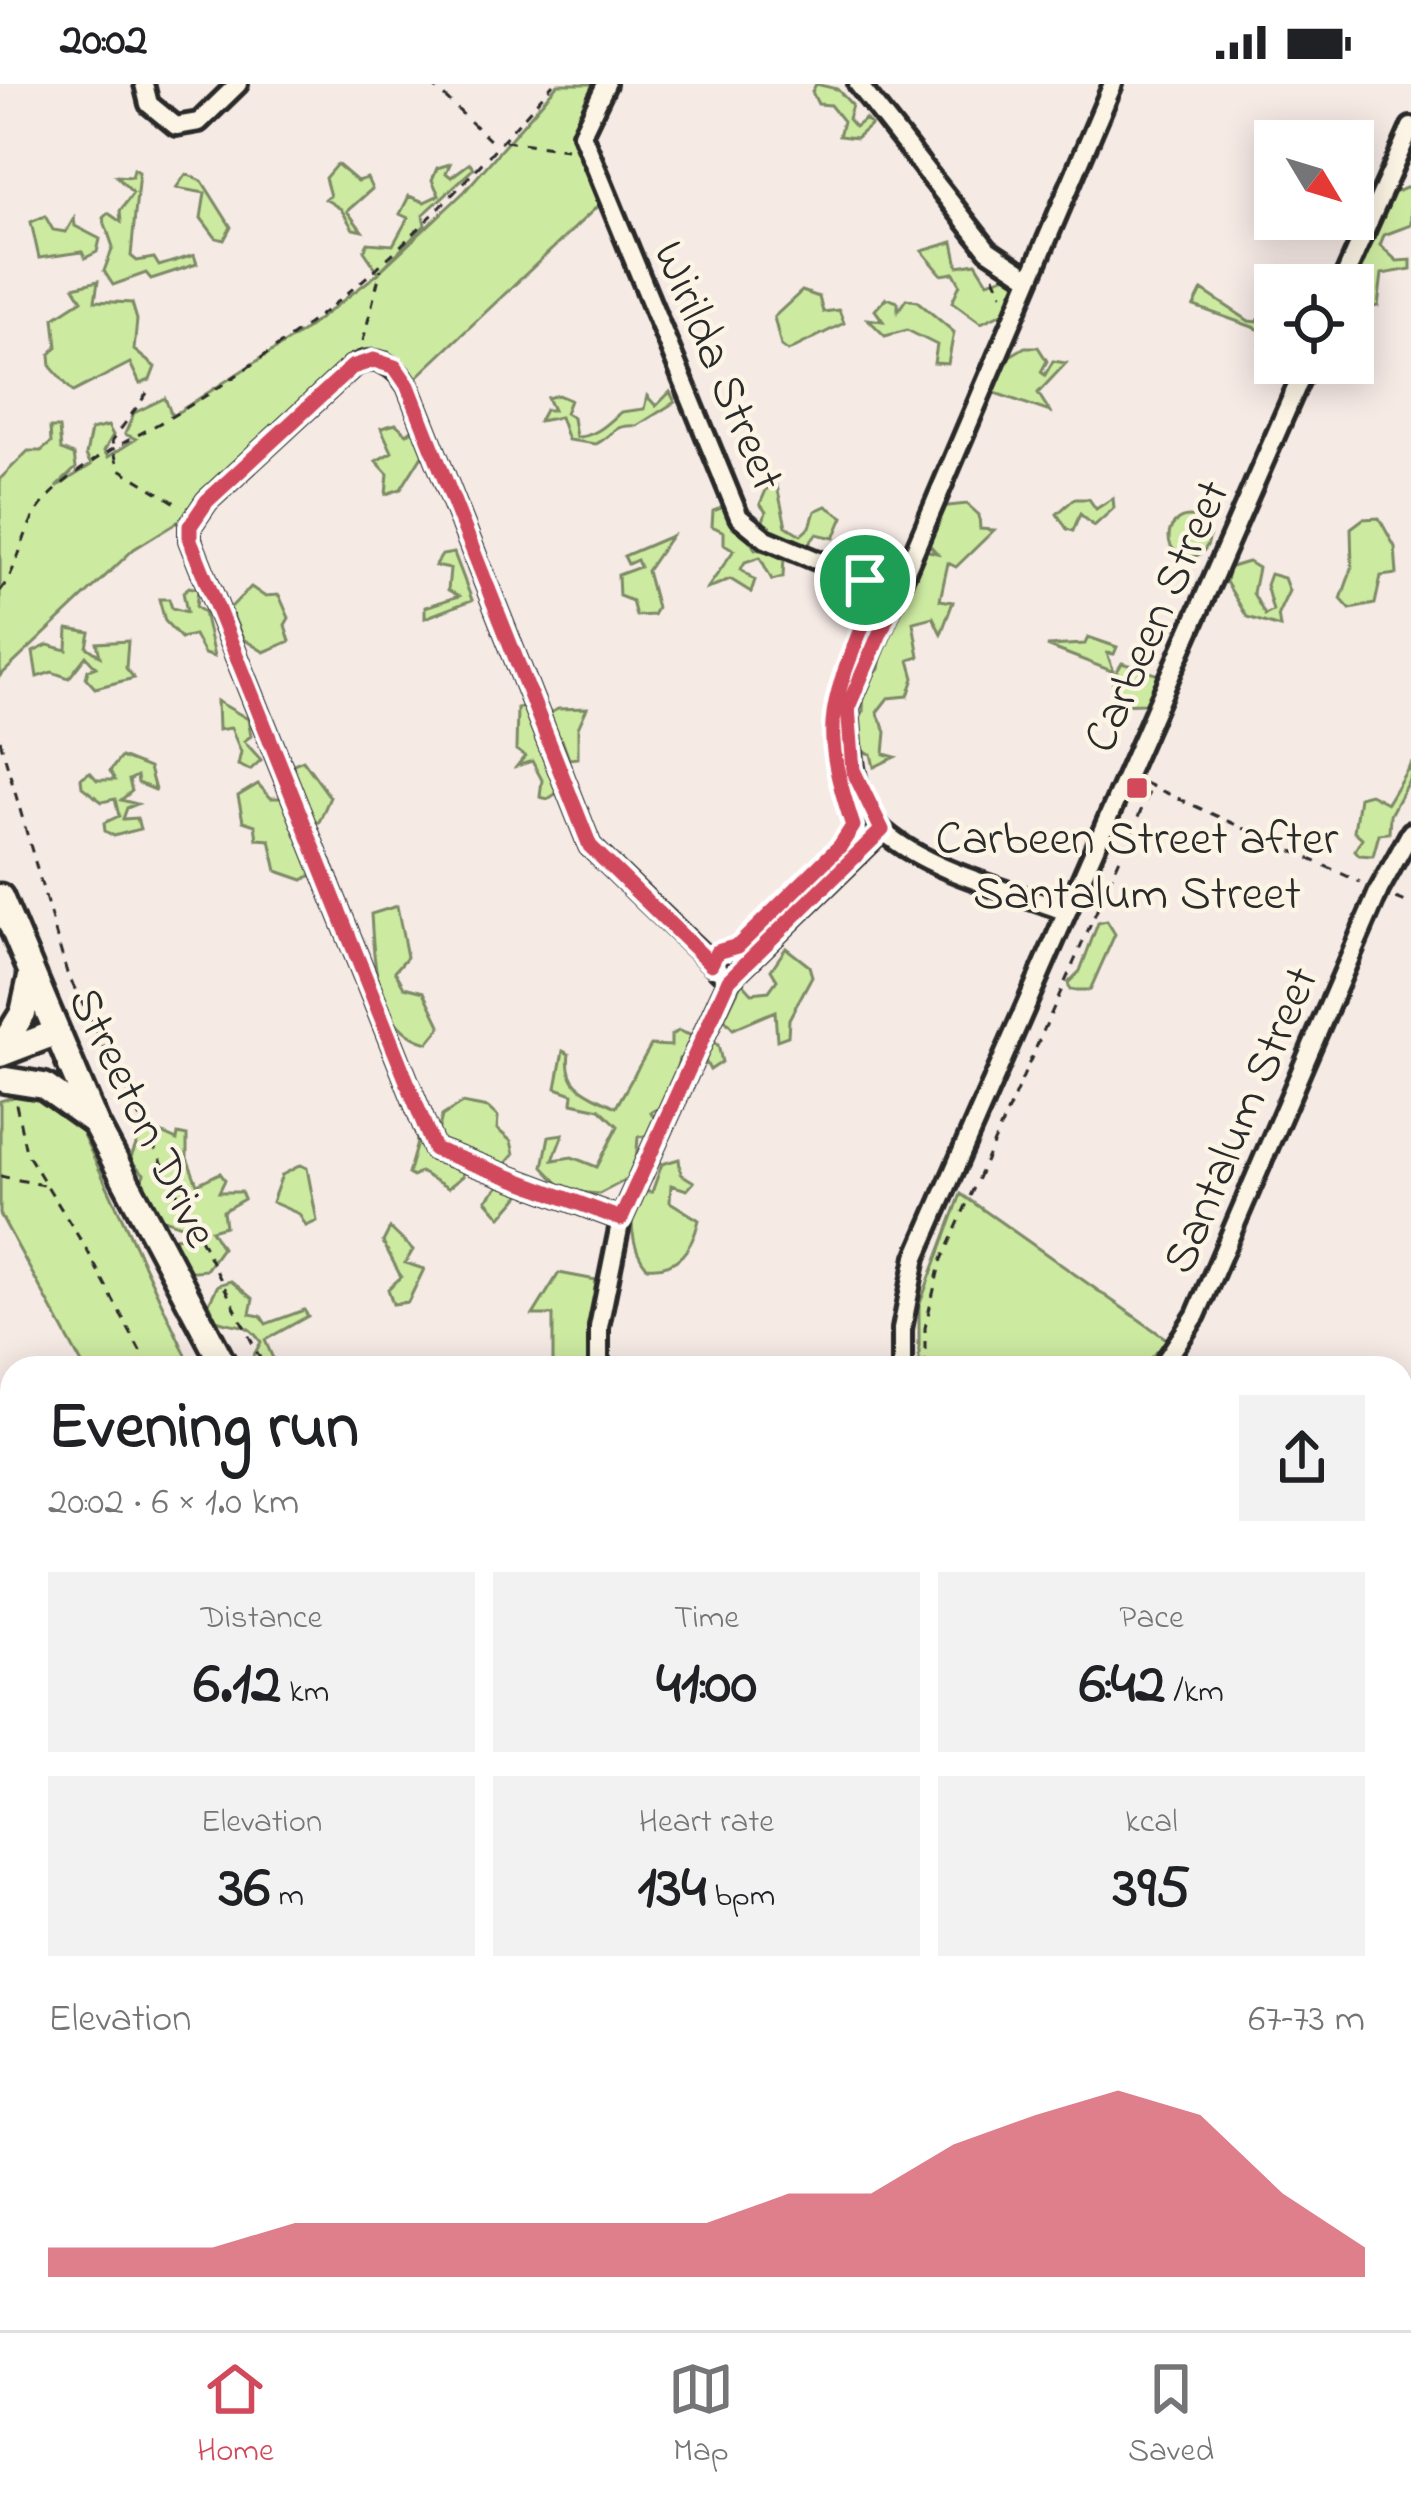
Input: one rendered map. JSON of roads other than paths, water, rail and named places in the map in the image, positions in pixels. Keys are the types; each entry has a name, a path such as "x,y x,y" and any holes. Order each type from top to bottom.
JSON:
{"main road":[{"name":"Streeton Drive","path":"0,897 96,1125 219,1356"},
{"path":"0,1052 22,1013 31,977"},
{"path":"0,1052 55,1033"},
{"path":"7,1087 66,1058"},
{"path":"7,1087 44,1086 96,1125"}],"street":[{"path":"145,84 148,104 176,126 200,122 238,84"},
{"name":"Wirilda Street","path":"606,84 582,134 739,517 766,538 897,594"},
{"path":"858,84 988,250 1030,278"},
{"path":"1067,912 936,861 882,830 853,770 848,707 1113,84"},
{"path":"1350,264 1411,127"},
{"path":"621,1219 434,1149 198,560 190,526 196,515 362,361 395,367 408,386 590,846 729,980"},
{"name":"Carbeen Street","path":"902,1356 902,1329 916,1257 1298,384"},
{"path":"599,1356 599,1328 621,1219 729,980 882,830"},
{"name":"Santalum Street","path":"1169,1356 1196,1316 1379,890 1411,832"}],"place":[{"name":"Carbeen Street after Santalum Street","path":"1137,788"}]}
